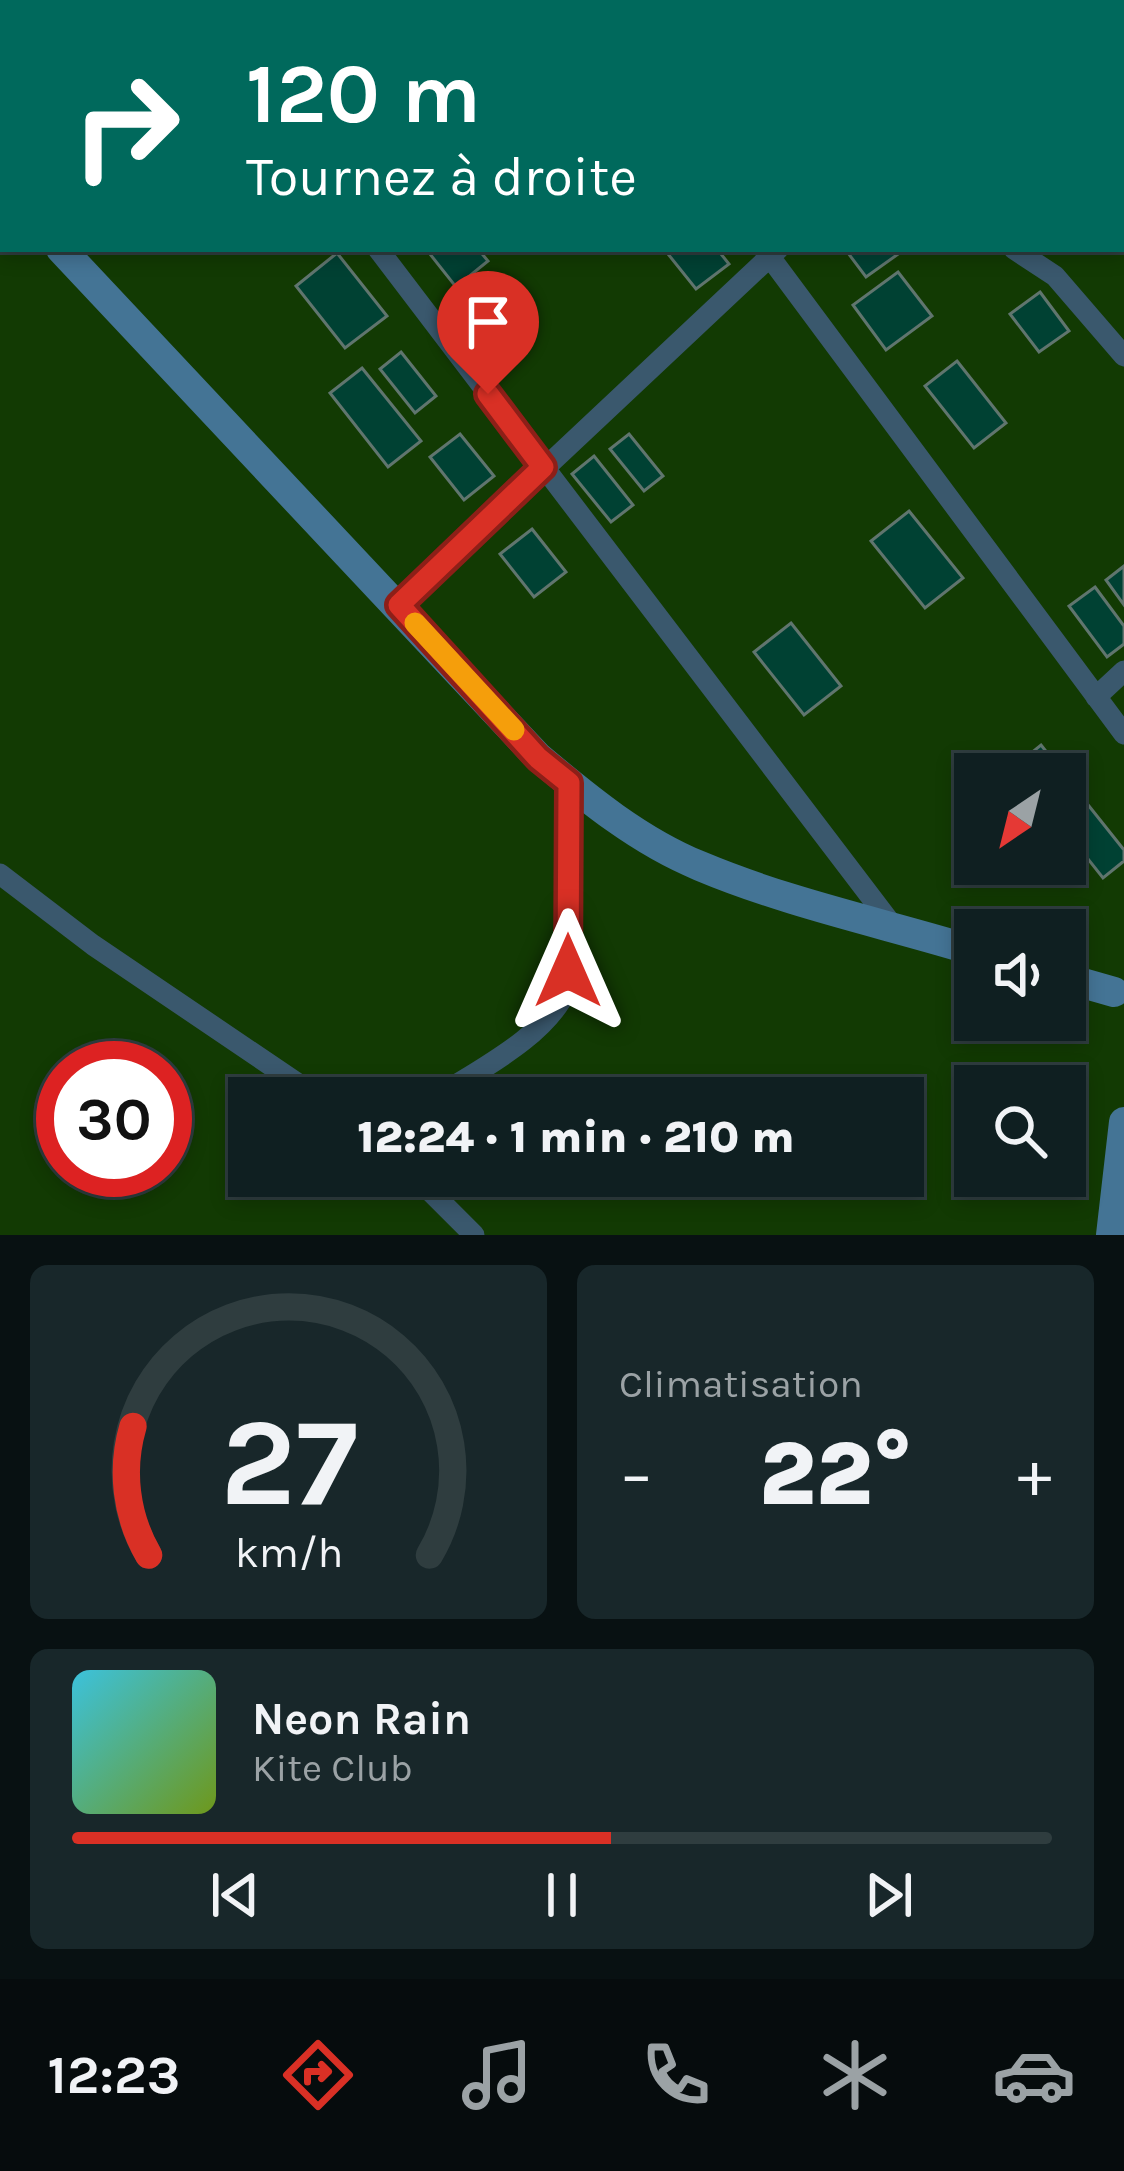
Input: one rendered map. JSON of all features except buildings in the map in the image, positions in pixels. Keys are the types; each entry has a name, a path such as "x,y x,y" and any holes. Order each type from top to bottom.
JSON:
{"street":[{"path":"64,252 538,758 601,809 698,865 954,945"},
{"path":"381,252 892,926"},
{"path":"399,605 770,252 1124,734"},
{"path":"1019,252 1054,275 1124,356"},
{"path":"1096,697 1124,671"},
{"path":"465,1077 559,1007 567,989 569,783"},
{"path":"0,874 93,945 288,1077"},
{"path":"1086,984 1121,994"},
{"path":"1111,1235 1124,1122"},
{"path":"436,1197 473,1235"}],"green space":[{"path":"0,252 1124,252 1124,1235 0,1235"}],"slow traffic":[{"path":"415,623 514,730"}],"route":[{"path":"488,394 543,467 399,605 538,758 569,783 568,971"}]}
